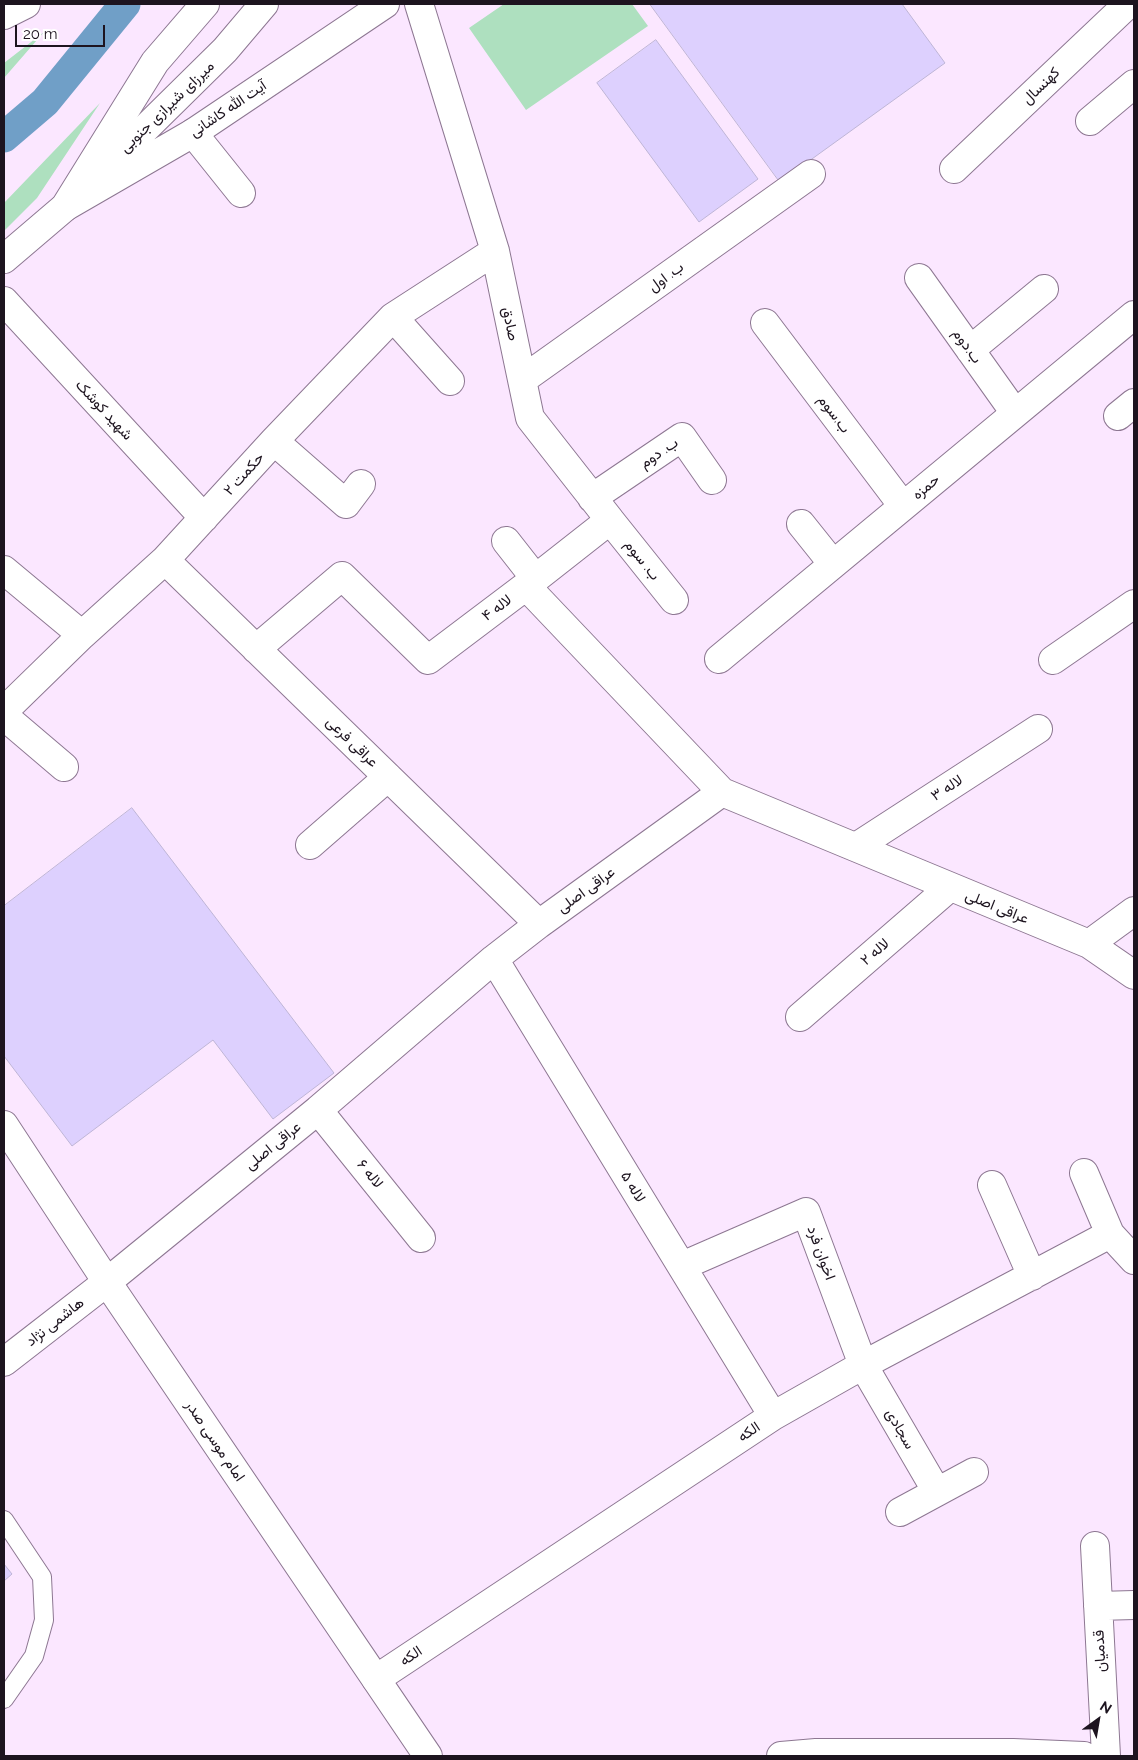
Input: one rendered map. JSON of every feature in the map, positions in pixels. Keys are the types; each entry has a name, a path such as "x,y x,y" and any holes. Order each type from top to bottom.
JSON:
{"street":[{"path":"4,15 26,4"},
{"name":"میرزای شیرازی جنوبی","path":"65,207 156,62 205,4"},
{"name":"میرزای شیرازی جنوبی","path":"4,259 65,207 225,50 264,4"},
{"name":"آیت الله کاشانی","path":"65,207 193,133 385,4"},
{"name":"صادق","path":"419,4 495,252 530,418 610,520"},
{"name":"کهنسال","path":"954,169 1128,4"},
{"path":"1090,121 1134,84"},
{"path":"193,133 241,193"},
{"name":"ب. اول","path":"522,380 811,174"},
{"name":"حکمت ۲","path":"4,711 82,635 165,560 393,317 495,252"},
{"name":"ب.دوم","path":"919,278 1015,413"},
{"path":"970,350 1044,289"},
{"name":"شهید کوشک","path":"4,301 204,518"},
{"name":"حمزه","path":"719,659 1134,315"},
{"path":"393,317 450,381"},
{"name":"ب.سوم","path":"765,323 903,506"},
{"name":"ب. دوم","path":"592,498 682,437 712,480"},
{"path":"274,442 346,504 361,484"},
{"path":"506,541 530,582 610,520"},
{"name":"ب. سوم","path":"610,520 674,600"},
{"path":"801,524 833,564"},
{"name":"عراقی فرعی","path":"165,560 538,924"},
{"path":"4,570 82,635"},
{"name":"لاله ۴","path":"256,648 342,576 428,660 530,582 722,792"},
{"path":"1053,660 1134,604"},
{"path":"4,716 64,767"},
{"name":"لاله ۳","path":"856,847 1038,728"},
{"path":"310,845 388,777"},
{"name":"عراقی اصلی","path":"107,1282 318,1110 494,959 538,924 722,792 1089,944 1134,975"},
{"name":"لاله ۲","path":"800,1017 950,887"},
{"path":"1089,944 1134,911"},
{"name":"لاله ۵","path":"494,959 773,1416"},
{"name":"لاله ۶","path":"318,1110 421,1238"},
{"name":"امام موسی صدر","path":"4,1125 107,1282 428,1756"},
{"path":"1084,1173 1110,1234 1134,1260"},
{"path":"992,1185 1032,1276"},
{"name":"اخوان فرد","path":"682,1266 806,1212 863,1365"},
{"name":"الکه","path":"376,1679 773,1416 863,1365 1110,1234"},
{"name":"هاشمی نژاد","path":"4,1362 107,1282"},
{"name":"سجادی","path":"863,1365 937,1492"},
{"path":"900,1512 974,1472"},
{"name":"قدمیان","path":"1095,1546 1106,1756"},
{"path":"1098,1606 1134,1605"},
{"path":"781,1756 1084,1756"}],"lane":[{"path":"4,1520 42,1577 44,1620 34,1656 4,1699"}],"green space":[{"path":"504,4 632,4 648,26 526,110 469,28"},
{"path":"44,32 4,78 4,63"},
{"path":"100,103 37,198 4,231 4,203"}],"building":[{"path":"650,4 902,4 945,63 780,182"},
{"path":"656,40 758,179 699,222 597,83"},
{"path":"132,808 334,1073 273,1119 213,1040 72,1146 4,1056 4,906"},
{"path":"4,1564 12,1574 4,1581"}],"waterway":[{"path":"4,137 45,102 125,4"}]}
